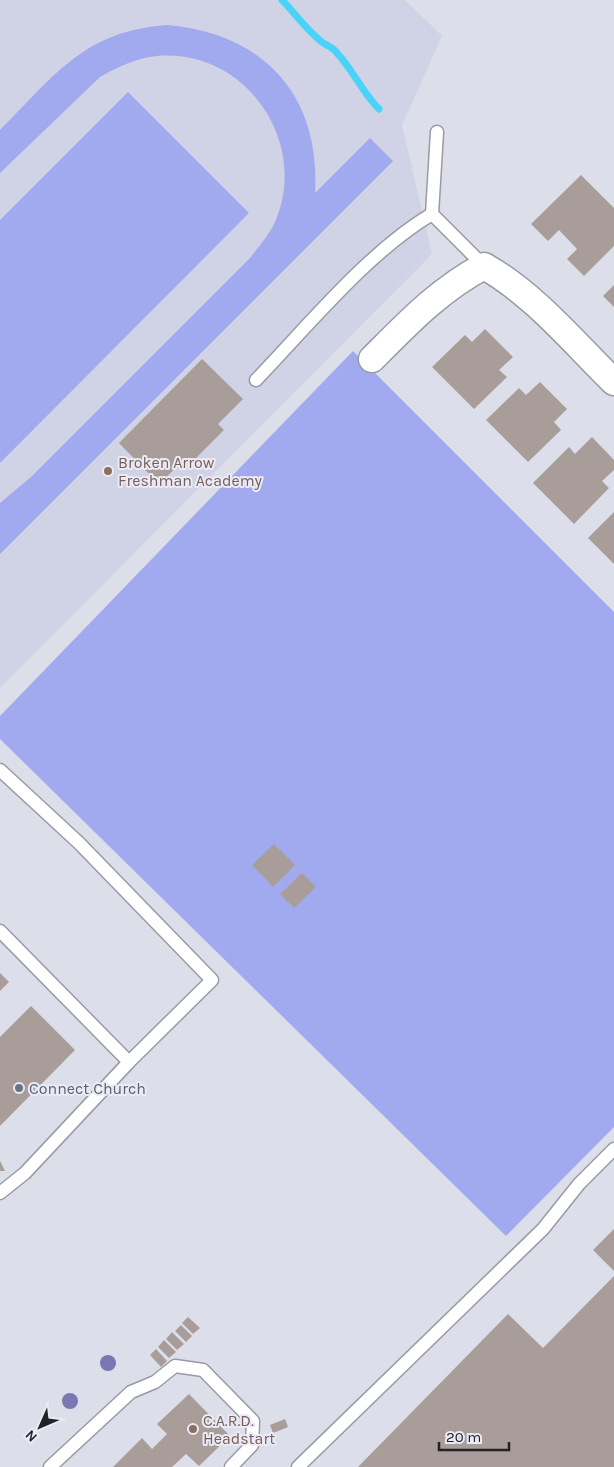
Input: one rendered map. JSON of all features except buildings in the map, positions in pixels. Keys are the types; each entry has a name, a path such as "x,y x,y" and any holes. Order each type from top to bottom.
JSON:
{"street":[{"path":"372,359 433,299 462,278 484,266 500,275 537,307 614,382"}],"lane":[{"path":"437,132 432,214 484,266"},
{"path":"256,380 382,251 412,226 432,214"},
{"path":"0,770 79,843 212,980 129,1062 25,1173 0,1193"},
{"path":"0,931 129,1062"},
{"path":"298,1467 543,1229 579,1184 614,1149"},
{"path":"50,1467 131,1392 155,1382 175,1366 203,1370 254,1421 252,1445 231,1467"}],"shaded area":[{"name":"Broken Arrow Freshman Academy","path":"0,0 405,0 442,36 402,125 432,254 0,688"},
{"path":"167,25 201,31 232,41 258,56 280,76 296,99 308,127 314,158 315,193 370,138 393,161 0,554 0,503 31,477 251,257 275,222 284,192 284,161 276,132 262,106 242,84 217,67 189,58 149,57 127,64 100,77 0,173 0,130 55,74 92,46 114,36 138,29"},
{"path":"128,92 249,213 0,463 0,220"},
{"path":"353,351 614,612 614,1127 506,1236 0,739 0,716"}],"waterway":[{"path":"282,0 311,32 335,51 379,109"}],"place":[{"name":"Broken Arrow Freshman Academy","path":"108,471"},
{"name":"Connect Church","path":"19,1088"},
{"name":"C.A.R.D. Headstart","path":"193,1429"}]}
